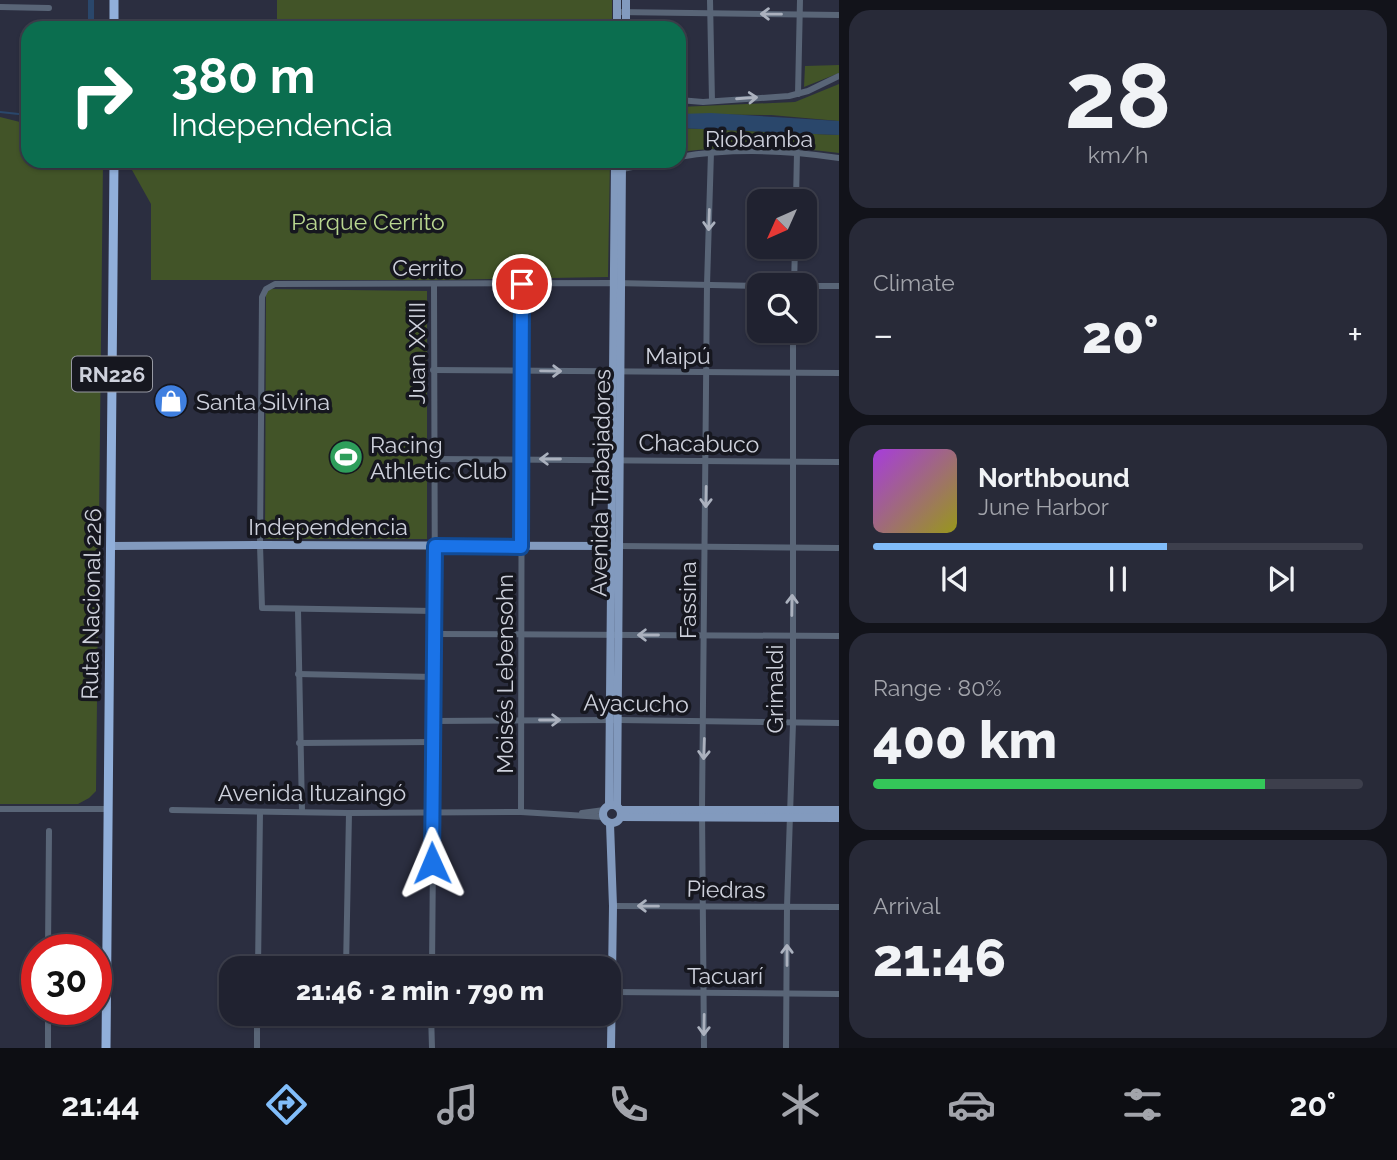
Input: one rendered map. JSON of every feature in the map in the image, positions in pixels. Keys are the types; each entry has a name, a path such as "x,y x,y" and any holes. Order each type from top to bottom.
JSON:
{"highway":[{"path":"114,0 114,21"},
{"name":"Ruta Nacional 226","path":"106,1048 114,168"}],"main road":[{"path":"617,0 624,21"},
{"path":"619,21 626,0"},
{"name":"Avenida Trabajadores","path":"612,956 619,168"},
{"name":"Independencia","path":"111,547 615,547"},
{"name":"Avenida Ituzaingó","path":"790,814 839,810"},
{"name":"Avenida Ituzaingó","path":"613,814 702,812 839,818"},
{"name":"Avenida Trabajadores","path":"611,1026 611,1048"}],"street":[{"path":"710,0 712,101"},
{"path":"798,94 800,0"},
{"path":"0,7 49,8"},
{"path":"622,12 839,15"},
{"path":"686,100 712,101 798,94 839,76"},
{"name":"Riobamba","path":"686,157 711,152 797,152 839,158"},
{"name":"Fassina","path":"704,1048 702,812 705,721 707,285 711,152"},
{"path":"796,189 797,152"},
{"name":"Cerrito","path":"260,545 262,297 266,289 275,284 618,283 747,286"},
{"name":"Moisés Lebensohn","path":"521,812 522,284"},
{"name":"Juan XXIII","path":"432,956 434,285"},
{"path":"817,286 839,286"},
{"name":"Grimaldi","path":"786,1048 793,723 793,343"},
{"name":"Maipú","path":"433,370 839,373"},
{"name":"Chacabuco","path":"433,459 839,462"},
{"path":"260,545 262,608 435,611"},
{"name":"Independencia","path":"615,547 839,548"},
{"path":"298,610 302,813"},
{"path":"435,634 839,636"},
{"path":"298,674 433,677"},
{"name":"Ayacucho","path":"433,721 523,719 839,723"},
{"path":"299,743 433,742"},
{"path":"0,809 108,809"},
{"name":"Avenida Ituzaingó","path":"172,810 613,814"},
{"path":"258,956 260,812"},
{"path":"346,956 349,813"},
{"path":"48,831 48,934"},
{"name":"Piedras","path":"613,906 839,907"},
{"name":"Tacuarí","path":"621,992 839,994"},
{"path":"48,1025 48,1048"},
{"path":"257,1026 257,1048"},
{"path":"431,1026 432,1048"}],"green space":[{"path":"277,0 612,0 612,21 277,21"},
{"path":"839,65 839,73 804,87 805,66"},
{"path":"839,84 839,121 771,115 686,114 686,107 795,102"},
{"path":"0,117 21,122 21,168 103,168 96,791 78,804 0,804"},
{"path":"686,128 839,135 839,153 759,147 686,151"},
{"name":"Parque Cerrito","path":"131,168 610,168 608,277 151,280 151,204"},
{"name":"Racing Athletic Club","path":"266,289 427,291 427,539 265,539"}],"water":[{"path":"686,114 839,121 839,135 686,128"}],"waterway":[{"path":"91,0 91,21"},
{"path":"0,112 21,114"}],"place":[{"name":"Santa Silvina","path":"171,401"},
{"name":"Racing Athletic Club","path":"346,457"}],"route":[{"path":"432,863 435,546 521,547 522,284"}]}
